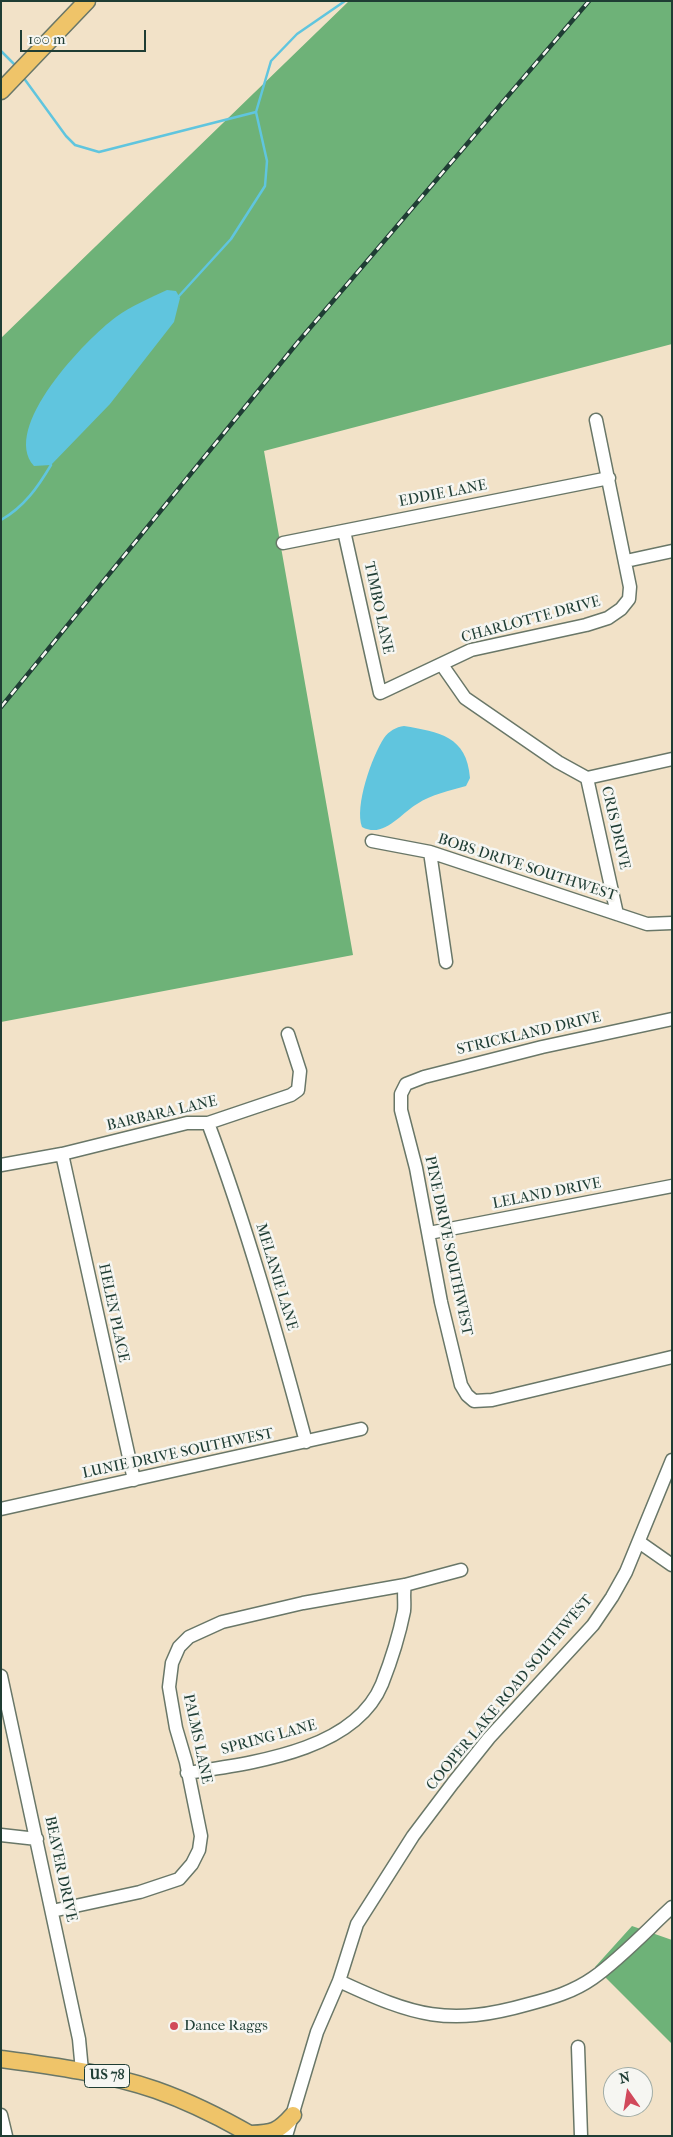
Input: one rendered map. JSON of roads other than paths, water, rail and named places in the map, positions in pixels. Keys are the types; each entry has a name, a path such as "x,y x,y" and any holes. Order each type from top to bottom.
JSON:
{"main road":[{"path":"1,92 87,1"},
{"name":"US 78","path":"1,2059 82,2071 156,2090 199,2107 252,2135"},
{"path":"252,2135 271,2133 282,2127 294,2115"}],"street":[{"name":"CHARLOTTE DRIVE","path":"380,692 471,650 586,625 608,618 621,609 629,599 630,587 626,561 596,420"},
{"name":"EDDIE LANE","path":"283,543 608,478"},
{"name":"TIMBO LANE","path":"344,531 380,692"},
{"path":"626,561 672,551"},
{"path":"442,665 464,698 558,762 587,778 672,759"},
{"name":"CRIS DRIVE","path":"587,778 618,914"},
{"name":"BOBS DRIVE SOUTHWEST","path":"372,841 430,852 647,924 672,923"},
{"path":"430,852 446,962"},
{"name":"STRICKLAND DRIVE","path":"401,1094 406,1084 465,1065 672,1019"},
{"name":"BARBARA LANE","path":"1,1165 62,1154 187,1124 208,1123 278,1100 298,1090 300,1071 288,1034"},
{"name":"PINE DRIVE SOUTHWEST","path":"401,1094 401,1110 416,1168 442,1302 461,1385 467,1395 474,1401 492,1400 672,1357"},
{"name":"MELANIE LANE","path":"208,1123 233,1190 261,1279 306,1442"},
{"name":"HELEN PLACE","path":"62,1154 134,1480"},
{"name":"LELAND DRIVE","path":"429,1233 672,1186"},
{"name":"LUNIE DRIVE SOUTHWEST","path":"1,1510 361,1430"},
{"name":"COOPER LAKE ROAD SOUTHWEST","path":"286,2136 294,2115 317,2032 339,1981 357,1924 413,1836 489,1738 593,1625 626,1572 672,1460"},
{"path":"638,1542 672,1565"},
{"name":"PALMS LANE","path":"52,1911 140,1892 178,1879 192,1864 199,1850 201,1836 176,1728 169,1687 172,1663 179,1647 189,1637 222,1622 312,1602 405,1585 461,1570"},
{"name":"SPRING LANE","path":"187,1773 239,1765 311,1747 333,1737 350,1725 373,1699 381,1686 395,1646 404,1609 405,1585"},
{"name":"BEAVER DRIVE","path":"1,1676 79,2039 82,2071"},
{"path":"1,1835 37,1839"},
{"path":"339,1981 411,2012 453,2018 500,2012 568,1993 593,1978 672,1907"},
{"path":"578,2047 580,2136"},
{"path":"1,2115 6,2136"}],"water":[{"path":"167,290 176,291 180,298 174,322 110,404 51,465 34,466 27,450 28,430 37,408 51,385 102,328 134,306"},
{"path":"404,726 429,731 449,738 463,753 468,764 470,778 466,786 429,798 411,808 385,827 378,830 370,830 362,827 360,807 370,769 379,746 386,736 398,727"}],"waterway":[{"path":"179,296 231,239 265,186 267,161 256,112 271,61 297,34 345,1"},
{"path":"1,51 16,66"},
{"path":"23,77 66,136 75,145 99,152 256,112"},
{"path":"1,520 17,509 30,496 51,465"}],"railway":[{"path":"1,707 298,342 589,1"}],"place":[{"name":"Dance Raggs","path":"174,2026"}]}
